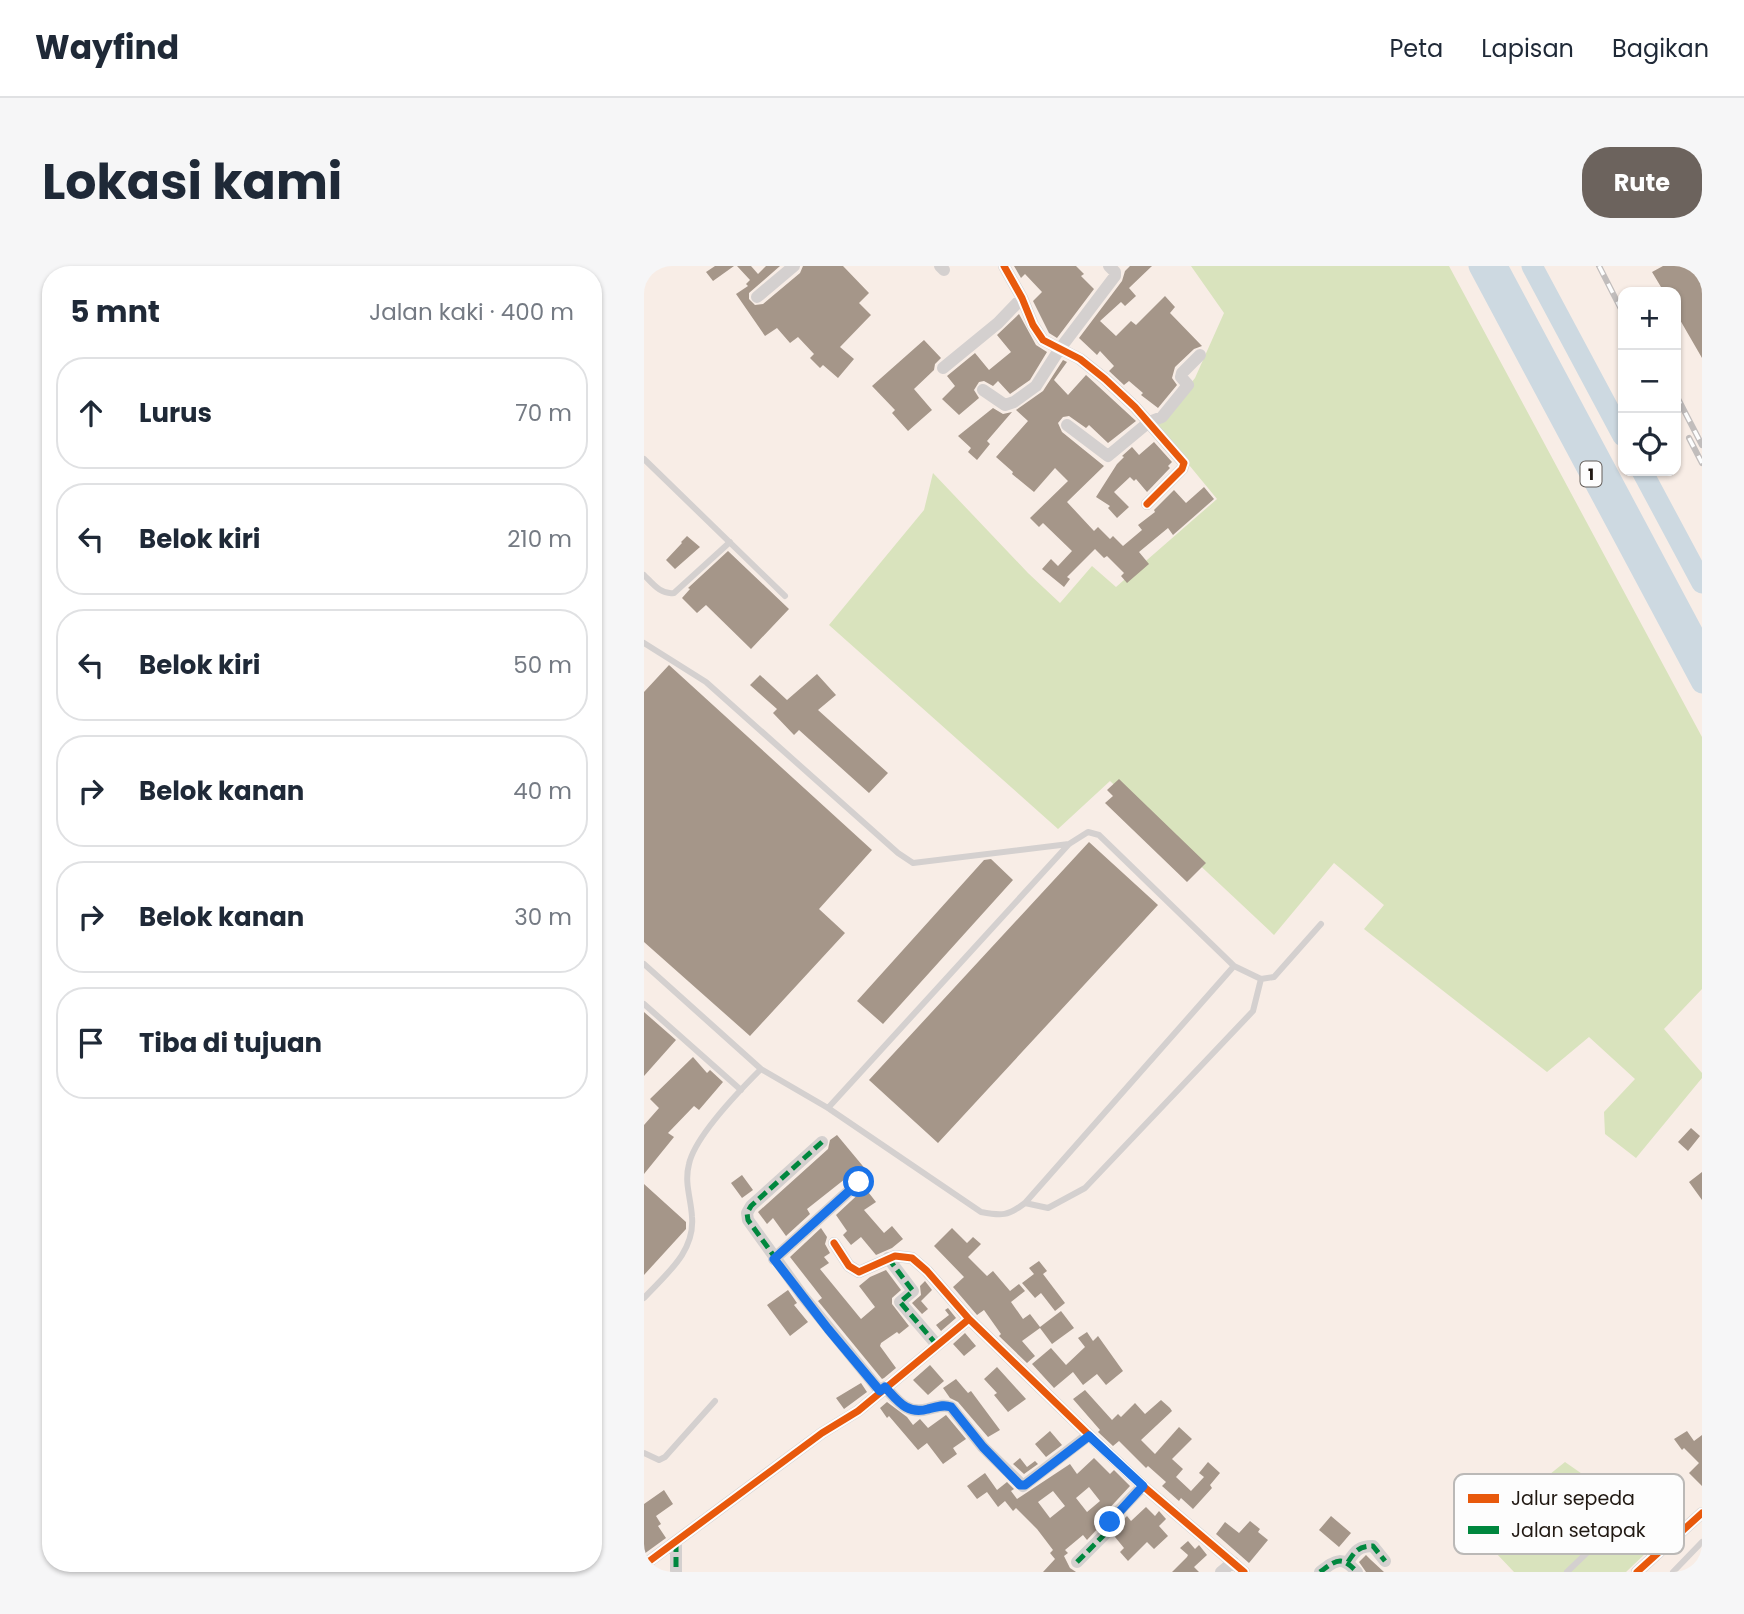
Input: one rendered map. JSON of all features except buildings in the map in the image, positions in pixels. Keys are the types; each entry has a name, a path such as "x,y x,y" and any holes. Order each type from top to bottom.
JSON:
{"highway":[{"name":"1","path":"1479,266 1702,682"},
{"name":"1","path":"1497,266 1702,650"},
{"name":"1","path":"1511,266 1702,624"},
{"path":"1532,266 1618,427"},
{"path":"1645,476 1702,583"}],"street":[{"path":"757,297 794,266"},
{"path":"1004,266 1022,298 1033,326 1044,340 1080,359 1105,379 1149,422 1184,466 1147,503"},
{"path":"983,390 1006,405 1036,386 1059,349 1115,276 1109,266"},
{"path":"943,368 999,323 1022,298"},
{"path":"1067,425 1108,456 1149,422 1162,417 1187,387 1188,383 1181,377 1182,373 1200,355"},
{"path":"822,1142 762,1196 747,1213 748,1220 774,1259 828,1329 882,1389 911,1410 922,1411 946,1405 951,1407 983,1447 1023,1486 1089,1436"},
{"path":"774,1259 859,1182"},
{"path":"834,1244 849,1266 859,1272 888,1258 912,1258 969,1319 1089,1436 1244,1572"},
{"path":"888,1258 913,1291 900,1302 937,1345"},
{"path":"644,1565 822,1433 858,1411 969,1319"},
{"path":"1077,1562 1110,1529 1110,1520 1143,1486"},
{"path":"1684,1529 1702,1513"},
{"path":"676,1542 676,1572"},
{"path":"1320,1572 1342,1560 1353,1567 1354,1552 1362,1546 1373,1546 1385,1561"},
{"path":"1637,1572 1657,1554"},
{"path":"1221,1572 1233,1562"}],"lane":[{"path":"644,459 785,596"},
{"path":"644,575 660,590 667,594 674,593 730,542"},
{"path":"644,643 706,682 898,853 913,863 1069,844"},
{"path":"828,1108 1069,844 1088,832 1099,835 1234,966 1261,979 1274,977 1321,924"},
{"path":"644,964 761,1069 828,1108 981,1212 999,1215 1012,1213 1025,1203 1234,966"},
{"path":"1025,1203 1048,1208 1085,1188 1252,1011 1261,979"},
{"path":"644,1004 741,1090"},
{"path":"644,1298 689,1246 692,1216 686,1185 689,1161 700,1140 761,1069"},
{"path":"644,1454 659,1460 665,1457 715,1401"},
{"path":"1673,1572 1702,1542"},
{"path":"1567,1572 1586,1554"}],"green space":[{"path":"1191,266 1449,266 1702,737 1702,989 1664,1029 1702,1073 1702,1078 1636,1158 1605,1134 1604,1112 1635,1079 1589,1037 1547,1072 1364,929 1384,905 1334,863 1274,935 1110,781 1058,829 829,625 924,510 933,473 1060,603 1092,566 1116,587 1217,499 1157,426 1195,378 1224,313"},
{"path":"1565,1462 1582,1474 1550,1474"},
{"path":"1497,1554 1645,1554 1626,1572 1514,1572"}],"railway":[{"path":"1599,266 1618,303"},
{"path":"1681,405 1702,445"},
{"path":"1689,438 1702,463"}],"marked path":[{"path":"822,1142 751,1206 747,1213 748,1220 802,1295 880,1391"},
{"path":"774,1259 859,1182"},
{"path":"888,1258 913,1291 900,1302 937,1345"},
{"path":"885,1387 899,1402 914,1410 951,1407 983,1447 1023,1486 1089,1435"},
{"path":"1077,1562 1110,1529 1110,1520 1143,1486"},
{"path":"676,1542 676,1572"},
{"path":"1348,1562 1358,1550 1373,1546 1385,1561"},
{"path":"1320,1572 1339,1561 1347,1563 1357,1572"}],"cycle path":[{"path":"1004,266 1043,340 1080,359 1105,379 1135,407 1184,463 1182,469 1147,504"},
{"path":"834,1243 849,1266 859,1272 895,1256 912,1258 969,1319 1089,1435 1143,1486 1244,1572"},
{"path":"644,1565 822,1433 858,1411 969,1319"},
{"path":"1684,1529 1702,1513"},
{"path":"1637,1572 1657,1554"}],"route":[{"path":"859,1182 774,1259 880,1391 885,1387 903,1406 911,1410 922,1411 946,1405 956,1410 983,1447 1020,1485 1025,1485 1089,1436 1143,1486 1110,1522"}]}
